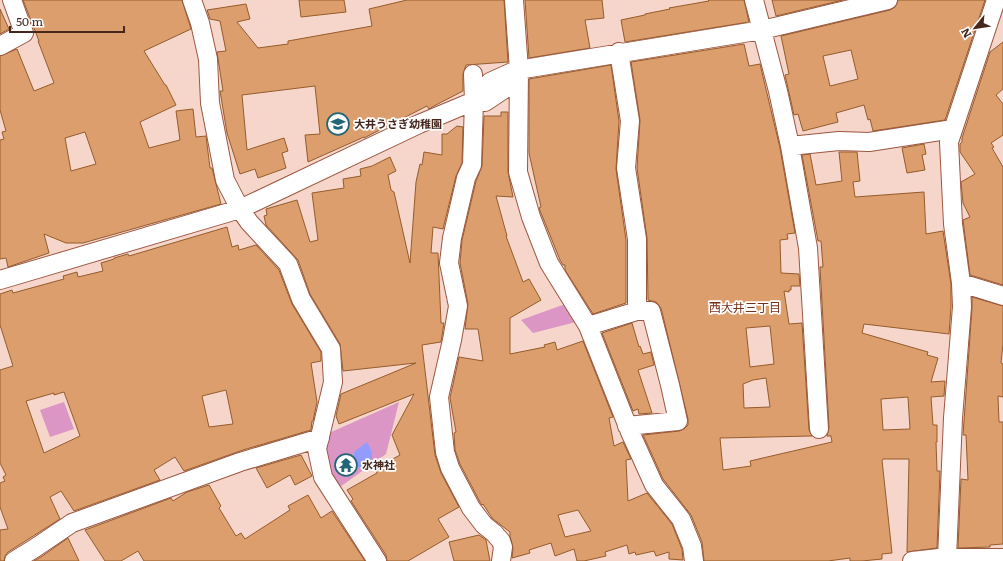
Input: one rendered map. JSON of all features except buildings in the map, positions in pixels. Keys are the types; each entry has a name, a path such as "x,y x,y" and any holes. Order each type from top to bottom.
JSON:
{"street":[{"path":"0,46 24,33 12,0"},
{"path":"192,0 200,23 208,59 210,103 225,180 240,209 249,222 288,264 301,299 331,349 333,382 317,449 323,477 377,561"},
{"path":"514,0 519,70 518,172 531,217 549,263 588,326 627,426 654,485 681,519 692,546 694,561"},
{"path":"754,0 778,91 790,146 808,248 819,429"},
{"path":"0,280 240,209 419,124 474,101 485,102 506,88 519,70 619,52 762,30 888,0"},
{"path":"942,559 962,307 961,283 953,224 949,142 996,0"},
{"path":"619,52 630,120 626,168 638,239 638,311"},
{"path":"472,74 474,101 472,165 466,178 452,238 449,263 458,306 439,397 445,452 450,468 471,508 484,525 501,541 503,547 501,561"},
{"path":"790,146 839,141 869,142 953,129"},
{"path":"961,283 1003,296"},
{"path":"588,326 638,311 651,311 678,421 627,426"},
{"path":"14,561 72,523 240,462 320,438"},
{"path":"912,561 1003,558"}],"shaded area":[{"path":"568,303 580,321 533,333 521,320"},
{"path":"64,402 74,429 50,437 40,410"},
{"path":"399,402 386,454 333,492 320,437"}],"water":[{"path":"367,442 372,452 372,460 361,469 353,463 354,452"}],"place":[{"name":"大井うさぎ幼稚園","path":"338,124"},
{"name":"水神社","path":"346,465"}],"district":[{"name":"西大井三丁目","path":"745,308"}]}
